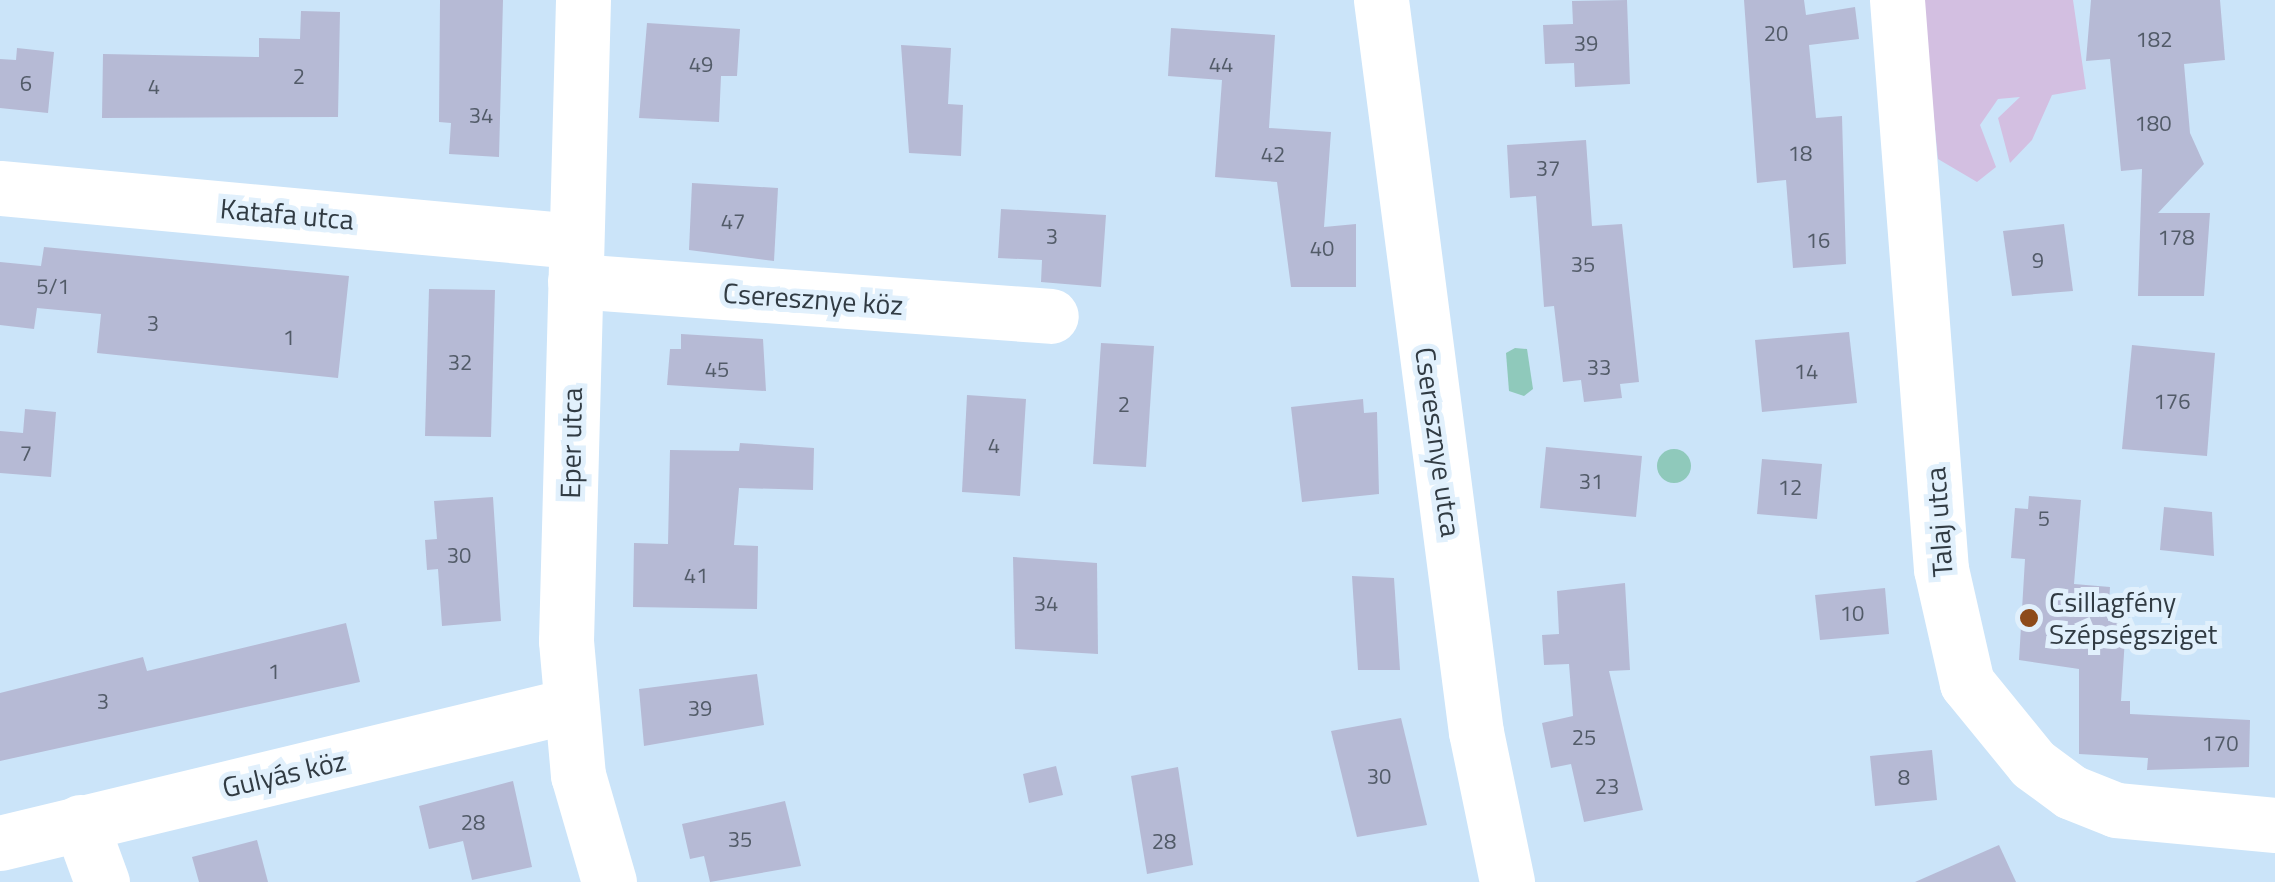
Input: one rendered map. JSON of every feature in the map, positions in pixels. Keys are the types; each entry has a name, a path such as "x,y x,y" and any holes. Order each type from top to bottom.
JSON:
{"street":[{"name":"Eper utca","path":"583,0 568,706 609,882"},
{"name":"Cseresznye utca","path":"1381,0 1476,732 1507,882"},
{"name":"Talaj utca","path":"1897,0 1941,569 1967,683 2033,764 2071,792 2162,818 2275,825"},
{"name":"Katafa utca","path":"0,188 575,261"},
{"name":"Cseresznye köz","path":"575,261 1051,316"},
{"name":"Gulyás köz","path":"0,842 568,706"},
{"path":"80,822 102,882"}],"shaded area":[{"path":"1922,0 2073,0 2086,89 2052,95 2032,140 2010,163 1998,118 2020,97 1998,99 1980,125 1996,167 1977,182 1938,159"},
{"path":"1515,348 1527,349 1533,389 1524,396 1509,391 1506,353"},
{"path":"1674,449 1686,454 1691,466 1686,478 1674,483 1662,478 1657,466 1662,454"}],"building":[{"path":"440,0 503,0 499,157 449,154 451,123 439,122"},
{"path":"1627,0 1630,84 1575,87 1574,63 1545,64 1543,25 1573,24 1572,1"},
{"path":"1744,0 1804,0 1806,15 1855,7 1859,39 1809,45 1816,118 1842,116 1846,264 1793,268 1786,180 1757,183"},
{"path":"2091,0 2220,0 2225,60 2184,64 2190,133 2204,164 2158,213 2210,213 2204,296 2138,296 2142,169 2121,171 2110,59 2086,61"},
{"path":"301,11 340,12 338,117 102,118 103,54 259,57 259,38 300,39"},
{"path":"647,23 740,29 737,76 721,76 719,122 639,118"},
{"path":"1171,28 1275,35 1269,128 1331,132 1324,227 1356,224 1356,287 1291,287 1277,182 1215,177 1222,80 1168,76"},
{"path":"901,45 951,48 948,104 963,105 961,156 909,153"},
{"path":"17,48 54,52 48,113 0,108 0,59 16,60"},
{"path":"1586,140 1592,226 1622,224 1639,382 1620,384 1622,398 1584,402 1581,380 1563,382 1554,306 1544,307 1536,196 1510,198 1507,145"},
{"path":"692,183 778,188 774,261 689,250"},
{"path":"1001,209 1106,215 1101,287 1041,282 1042,260 998,258"},
{"path":"2064,224 2073,291 2012,296 2003,231"},
{"path":"44,247 349,276 338,378 97,353 101,314 37,308 34,329 0,325 0,262 41,266"},
{"path":"429,289 495,290 491,437 425,436"},
{"path":"1849,332 1857,403 1762,412 1755,340"},
{"path":"681,334 763,339 766,391 667,385 670,349 681,349"},
{"path":"1101,343 1154,346 1146,467 1093,464"},
{"path":"2132,345 2215,353 2207,456 2122,449"},
{"path":"967,395 1026,399 1020,496 962,492"},
{"path":"1363,399 1364,413 1377,412 1379,494 1302,502 1291,407"},
{"path":"25,409 56,412 51,477 0,473 0,431 23,433"},
{"path":"740,443 814,448 813,490 739,488 734,545 758,546 757,609 633,607 634,543 668,544 670,450 739,451"},
{"path":"1546,447 1642,456 1636,517 1540,508"},
{"path":"1762,459 1822,464 1817,519 1757,514"},
{"path":"2029,496 2081,500 2074,584 2110,587 2108,621 2126,622 2121,701 2130,701 2130,714 2250,720 2249,767 2147,770 2148,758 2079,754 2079,669 2019,660 2025,559 2011,558 2015,508 2028,509"},
{"path":"493,497 501,621 442,626 438,569 427,570 425,540 437,539 434,501"},
{"path":"2164,507 2212,512 2214,556 2160,550"},
{"path":"1013,557 1097,563 1098,654 1015,649"},
{"path":"1352,576 1394,578 1400,670 1358,670"},
{"path":"1625,583 1630,670 1609,671 1643,810 1584,822 1571,764 1551,768 1542,723 1573,716 1569,664 1544,665 1542,635 1559,634 1557,591"},
{"path":"1885,588 1889,634 1820,640 1815,595"},
{"path":"346,623 360,682 0,761 0,693 143,657 147,671"},
{"path":"757,674 764,725 644,746 639,689"},
{"path":"1401,718 1427,825 1357,837 1331,731"},
{"path":"1932,750 1937,800 1875,806 1870,756"},
{"path":"1056,766 1063,795 1029,803 1023,774"},
{"path":"1178,767 1193,865 1147,874 1131,776"},
{"path":"513,781 532,867 472,880 463,841 429,849 419,806"},
{"path":"785,801 801,866 710,882 704,856 690,859 682,824"},
{"path":"257,840 268,882 199,882 192,857"},
{"path":"1999,845 2016,882 1915,882"}],"place":[{"name":"Csillagfény Szépségsziget","path":"2029,618"}]}
